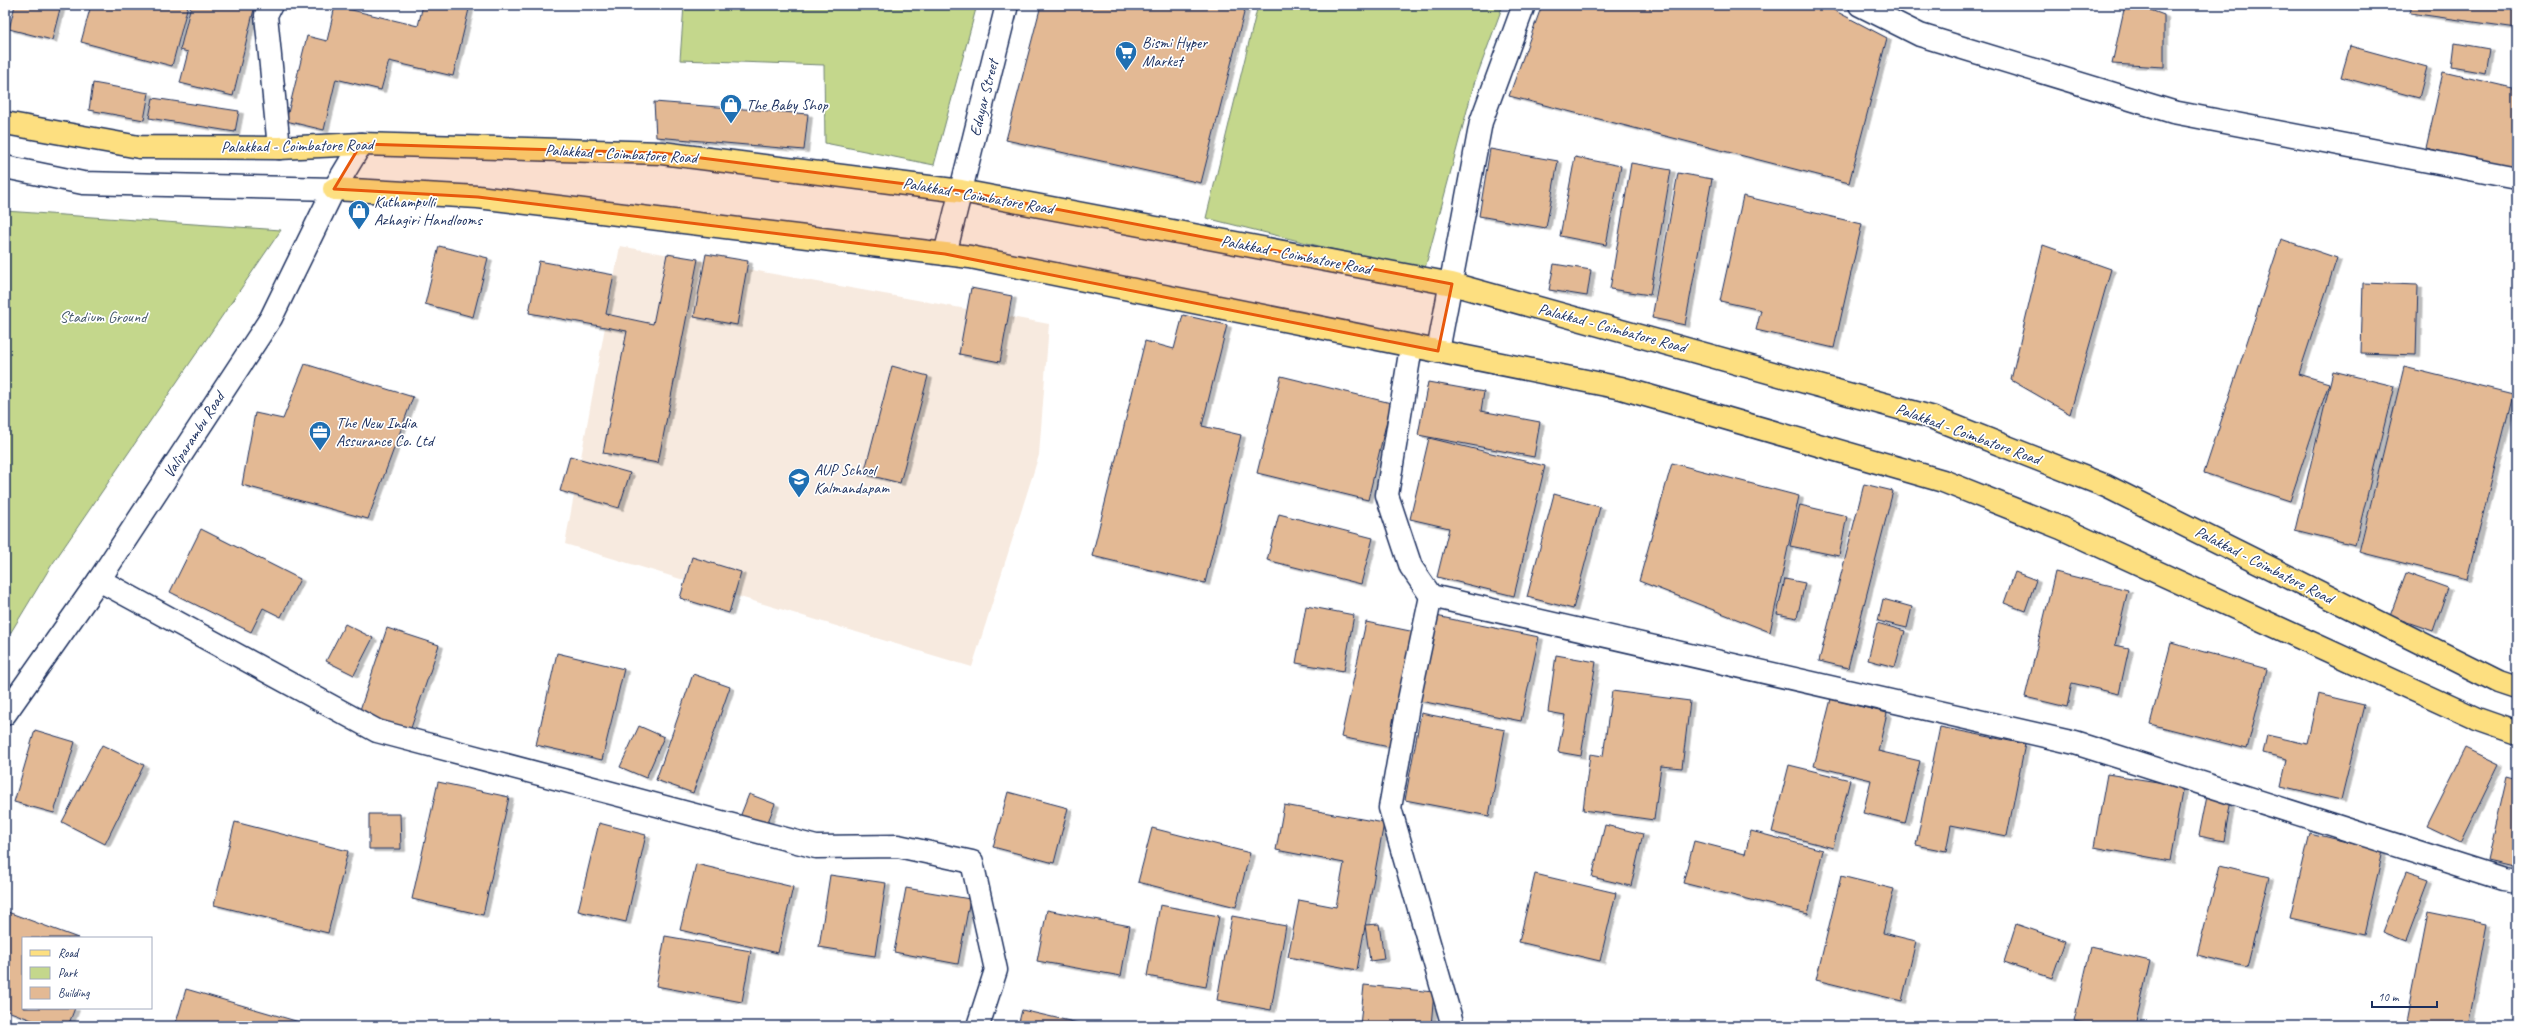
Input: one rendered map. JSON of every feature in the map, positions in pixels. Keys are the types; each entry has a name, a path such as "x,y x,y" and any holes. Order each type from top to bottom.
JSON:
{"main road":[{"name":"Palakkad - Coimbatore Road","path":"5,123 139,147 278,148 361,144 662,153 961,191 1452,284 1931,416 2106,486 2499,682 2517,688"},
{"path":"334,189 478,197 945,254 1621,388 1943,481 2061,528 2456,710 2517,733"}],"street":[{"path":"271,5 266,15 278,148"},
{"name":"Edayar Street","path":"945,254 1007,5"},
{"path":"1438,351 1452,284 1481,122 1524,5"},
{"path":"1860,5 1920,35 2173,112 2517,178"},
{"name":"Valiparambu Road","path":"5,714 99,580 271,318 334,189 361,144"},
{"path":"5,167 83,183 334,189"},
{"path":"1411,347 1387,495 1411,567 1431,596 2075,743 2496,877 2517,881"},
{"path":"99,580 377,731 816,847 898,846 972,862 996,970 978,1026"},
{"path":"1431,596 1409,700 1390,808 1453,1026"}],"highlighted area":[{"path":"361,144 662,153 961,191 1452,284 1438,351 945,254 478,197 334,189"}],"shaded area":[{"name":"AUP School Kalmandapam","path":"620,246 1049,324 1039,455 972,667 565,544"}],"green space":[{"path":"684,5 977,5 934,165 825,143 824,65 680,60"},
{"path":"1258,5 1503,5 1474,84 1424,272 1206,218"},
{"name":"Stadium Ground","path":"5,211 281,230 51,566 5,642"}],"building":[{"path":"15,5 61,5 52,40 9,29"},
{"path":"91,5 188,5 172,66 81,42"},
{"path":"191,5 255,5 233,96 180,83 188,52 180,50"},
{"path":"423,5 470,5 453,76 389,61 381,90 336,79 324,130 286,121 307,36 327,41 335,6 418,26"},
{"name":"Bismi Hyper Market","path":"1041,5 1246,5 1201,183 1006,140"},
{"path":"1542,5 1824,5 1887,38 1849,183 1509,96"},
{"path":"2125,5 2137,5 2164,15 2164,67 2112,64"},
{"path":"2412,5 2517,5 2517,28 2410,13"},
{"path":"2455,43 2489,49 2485,73 2452,67"},
{"path":"2350,46 2427,67 2419,98 2341,77"},
{"path":"2443,72 2517,89 2517,169 2426,148"},
{"path":"93,83 149,93 144,120 89,110"},
{"path":"153,98 239,111 235,132 149,118"},
{"name":"The Baby Shop","path":"654,102 808,114 804,150 656,137"},
{"path":"1490,149 1558,161 1546,228 1479,216"},
{"path":"1575,157 1621,166 1606,245 1560,236"},
{"path":"1631,163 1671,170 1650,295 1610,289"},
{"path":"1678,173 1712,179 1685,325 1652,318"},
{"path":"1743,196 1862,224 1834,348 1756,330 1761,310 1720,301"},
{"path":"2281,239 2337,258 2299,374 2329,383 2290,501 2204,473"},
{"path":"2043,245 2111,269 2070,414 2011,380"},
{"path":"439,246 488,258 473,317 425,304"},
{"path":"667,254 698,259 658,463 603,453 627,331 529,313 539,261 614,275 606,314 653,324"},
{"path":"706,254 748,261 737,325 694,317"},
{"path":"1554,264 1591,270 1587,296 1549,290"},
{"path":"2363,283 2418,285 2416,355 2361,353"},
{"path":"971,288 1012,296 1000,362 959,354"},
{"path":"1183,315 1227,325 1202,426 1241,435 1205,583 1092,556 1145,341 1174,349"},
{"name":"The New India Assurance Co. Ltd","path":"305,364 413,397 368,519 242,485 255,413 283,419"},
{"path":"892,366 928,376 900,483 864,474"},
{"path":"2404,367 2513,394 2467,579 2359,552"},
{"path":"2333,371 2394,386 2355,545 2295,530"},
{"path":"1281,376 1391,403 1368,500 1257,473"},
{"path":"1428,382 1484,392 1481,411 1540,422 1534,457 1418,435"},
{"path":"1429,438 1545,466 1514,596 1437,577 1449,528 1410,519"},
{"path":"570,456 630,473 619,508 560,491"},
{"path":"1672,463 1799,496 1770,632 1639,581"},
{"path":"1864,484 1893,491 1848,668 1819,661"},
{"path":"1554,494 1600,507 1573,609 1527,597"},
{"path":"1800,505 1847,516 1839,556 1790,546"},
{"path":"1279,514 1373,538 1361,584 1267,560"},
{"path":"201,529 300,579 281,617 263,608 251,632 170,592"},
{"path":"692,557 741,572 729,613 680,598"},
{"path":"2015,572 2036,580 2025,611 2004,603"},
{"path":"2055,572 2128,590 2115,645 2129,648 2119,694 2072,683 2067,707 2025,697"},
{"path":"2406,573 2448,588 2433,631 2390,616"},
{"path":"1785,579 1805,583 1797,618 1777,614"},
{"path":"1883,599 1912,607 1907,628 1878,621"},
{"path":"1306,606 1354,615 1344,671 1296,663"},
{"path":"1431,615 1539,637 1521,721 1415,700"},
{"path":"1366,622 1415,632 1389,747 1341,737"},
{"path":"1877,623 1905,631 1895,667 1868,660"},
{"path":"345,624 373,638 354,675 326,661"},
{"path":"387,628 439,645 409,734 358,716"},
{"path":"2171,643 2267,669 2247,749 2150,724"},
{"path":"557,653 624,669 602,760 536,745"},
{"path":"1556,655 1596,662 1581,756 1558,752 1565,715 1548,712"},
{"path":"693,674 730,687 693,793 656,780"},
{"path":"1612,691 1690,701 1682,768 1661,766 1654,820 1583,810 1590,754 1603,756"},
{"path":"2318,694 2364,705 2341,800 2281,786 2287,759 2263,753 2267,735 2307,744"},
{"path":"1831,699 1887,713 1878,751 1920,761 1905,823 1863,813 1871,780 1814,766"},
{"path":"1421,713 1505,730 1489,816 1405,800"},
{"path":"639,726 664,737 646,778 620,767"},
{"path":"1940,727 2025,744 2007,836 1951,825 1946,851 1916,845"},
{"path":"35,730 75,742 54,813 14,802"},
{"path":"102,745 144,765 105,844 62,822"},
{"path":"2466,748 2499,764 2461,842 2427,826"},
{"path":"1789,765 1850,780 1833,848 1772,832"},
{"path":"2107,774 2183,786 2170,861 2094,847"},
{"path":"2506,777 2517,780 2517,867 2487,860"},
{"path":"438,782 509,797 483,915 412,899"},
{"path":"2208,790 2232,794 2224,841 2199,836"},
{"path":"1008,792 1068,808 1054,863 993,847"},
{"path":"749,794 775,804 766,827 740,817"},
{"path":"1284,805 1384,823 1357,970 1288,957 1299,900 1336,907 1344,863 1276,850"},
{"path":"369,814 400,814 401,849 369,849"},
{"path":"235,822 348,851 328,933 214,905"},
{"path":"599,823 646,835 626,922 578,911"},
{"path":"1605,825 1643,834 1631,886 1592,877"},
{"path":"1152,828 1250,853 1236,907 1138,882"},
{"path":"1751,831 1823,850 1808,914 1683,883 1694,841 1745,854"},
{"path":"2310,833 2383,851 2364,935 2290,918"},
{"path":"696,864 793,887 778,953 680,930"},
{"path":"2220,865 2269,877 2247,967 2197,955"},
{"path":"2406,872 2429,880 2406,941 2383,932"},
{"path":"1535,874 1616,893 1600,961 1519,942"},
{"path":"830,875 886,883 875,956 819,947"},
{"path":"1841,876 1894,889 1883,933 1916,941 1902,1001 1816,980"},
{"path":"906,888 970,899 958,964 894,952"},
{"path":"1160,905 1219,916 1206,987 1147,976"},
{"path":"1047,910 1130,926 1121,976 1037,961"},
{"path":"5,911 75,937 22,937 22,1009 75,1009 68,1026 48,1026 5,1010"},
{"path":"2428,912 2487,924 2468,1026 2432,1026 2407,1021"},
{"path":"1232,916 1286,926 1271,1010 1217,1000"},
{"path":"1379,924 1384,959 1370,961 1365,925"},
{"path":"2016,924 2065,941 2052,978 2004,962"},
{"path":"665,936 751,951 742,1002 656,986"},
{"path":"2091,947 2150,961 2135,1026 2095,1026 2074,1021"},
{"path":"1364,985 1434,992 1431,1026 1360,1026"},
{"path":"186,989 313,1026 175,1026"},
{"path":"1022,1010 1091,1026 1018,1026"}],"place":[{"name":"Bismi Hyper Market","path":"1126,72"},
{"name":"The Baby Shop","path":"731,124"},
{"name":"Kuthampulli Azhagiri Handlooms","path":"359,230"},
{"name":"The New India Assurance Co. Ltd","path":"320,452"},
{"name":"AUP School Kalmandapam","path":"799,498"}]}
